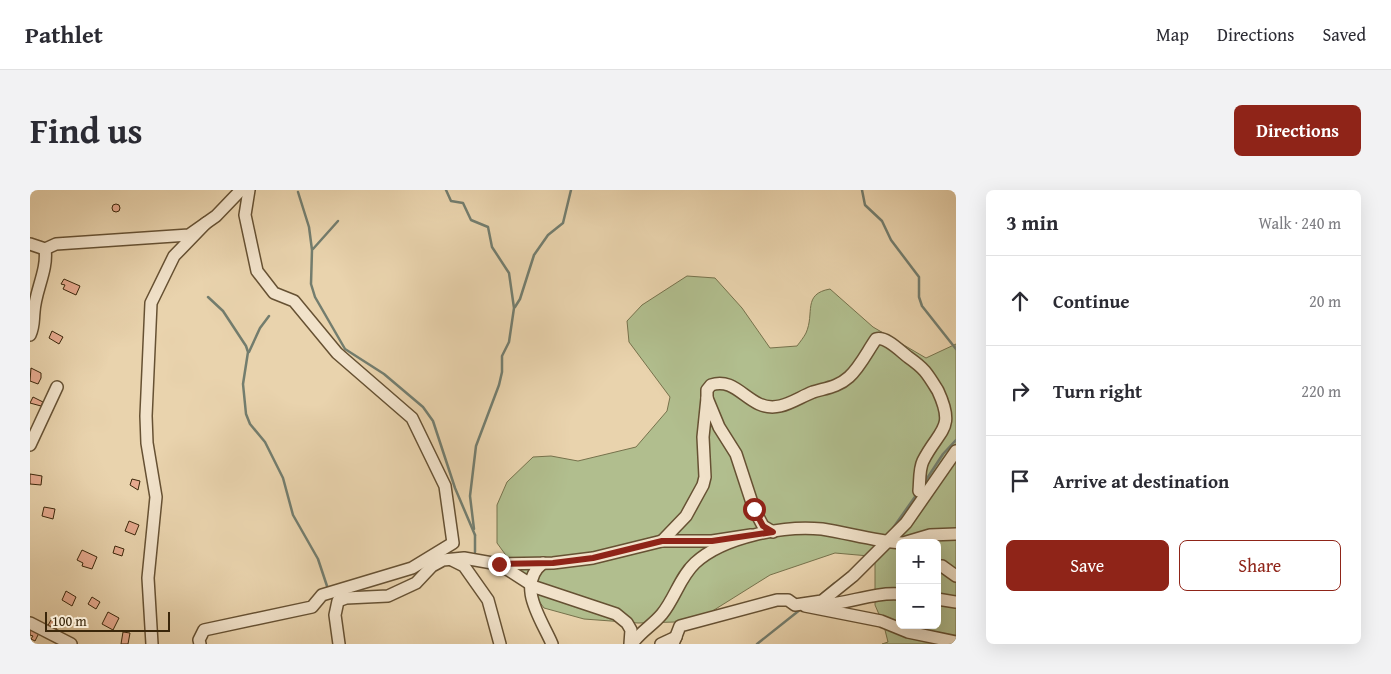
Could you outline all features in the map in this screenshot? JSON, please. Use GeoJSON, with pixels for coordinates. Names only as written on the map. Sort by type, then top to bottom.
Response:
{"type":"FeatureCollection","features":[{"type":"Feature","properties":{"kind":"street"},"geometry":{"type":"LineString","coordinates":[[30,244],[45,249],[56,244],[129,237],[189,235],[216,216],[241,190]]}},
{"type":"Feature","properties":{"kind":"street"},"geometry":{"type":"LineString","coordinates":[[200,644],[199,640],[204,630],[312,607],[322,595],[412,568],[453,543],[445,486],[412,418],[337,353],[294,301],[274,293],[257,271],[244,215],[249,190]]}},
{"type":"Feature","properties":{"kind":"street"},"geometry":{"type":"LineString","coordinates":[[152,644],[148,586],[156,497],[147,443],[146,416],[151,304],[174,256],[206,223]]}},
{"type":"Feature","properties":{"kind":"street"},"geometry":{"type":"LineString","coordinates":[[30,335],[34,324],[32,312],[45,262],[45,249]]}},
{"type":"Feature","properties":{"kind":"street"},"geometry":{"type":"LineString","coordinates":[[662,541],[686,516],[703,485],[705,477],[703,438],[707,390],[711,385],[723,383],[733,386],[761,405],[776,407],[788,404],[839,384],[848,378],[876,339],[886,341],[925,369],[946,404],[949,414],[943,434],[921,465],[919,491]]}},
{"type":"Feature","properties":{"kind":"street"},"geometry":{"type":"LineString","coordinates":[[30,445],[56,387]]}},
{"type":"Feature","properties":{"kind":"street"},"geometry":{"type":"LineString","coordinates":[[707,398],[719,427],[736,454],[754,509],[763,526],[773,532]]}},
{"type":"Feature","properties":{"kind":"street"},"geometry":{"type":"LineString","coordinates":[[799,605],[822,601],[853,576],[906,523],[956,451]]}},
{"type":"Feature","properties":{"kind":"street"},"geometry":{"type":"LineString","coordinates":[[339,644],[335,616],[338,601],[346,598],[388,596],[416,583],[432,566],[450,559],[464,558],[499,564],[543,563],[593,558],[662,541],[712,541],[773,532],[820,529],[896,543]]}},
{"type":"Feature","properties":{"kind":"street"},"geometry":{"type":"LineString","coordinates":[[916,539],[930,535],[956,534]]}},
{"type":"Feature","properties":{"kind":"street"},"geometry":{"type":"LineString","coordinates":[[631,644],[640,633],[661,615],[683,576],[696,562],[735,540],[751,535]]}},
{"type":"Feature","properties":{"kind":"street"},"geometry":{"type":"LineString","coordinates":[[450,559],[464,566],[484,593],[495,619],[500,644]]}},
{"type":"Feature","properties":{"kind":"street"},"geometry":{"type":"LineString","coordinates":[[543,563],[532,575],[531,585],[534,608],[552,644]]}},
{"type":"Feature","properties":{"kind":"street"},"geometry":{"type":"LineString","coordinates":[[499,564],[531,585],[616,614],[627,623],[631,630],[631,644]]}},
{"type":"Feature","properties":{"kind":"street"},"geometry":{"type":"LineString","coordinates":[[942,566],[956,576]]}},
{"type":"Feature","properties":{"kind":"street"},"geometry":{"type":"LineString","coordinates":[[799,605],[837,605],[878,594],[896,594]]}},
{"type":"Feature","properties":{"kind":"street"},"geometry":{"type":"LineString","coordinates":[[661,644],[674,641],[680,626],[741,612],[759,604],[788,600],[799,605],[881,621],[908,632],[956,642]]}},
{"type":"Feature","properties":{"kind":"street"},"geometry":{"type":"LineString","coordinates":[[941,600],[956,602]]}},
{"type":"Feature","properties":{"kind":"street"},"geometry":{"type":"LineString","coordinates":[[30,623],[71,644]]}},
{"type":"Feature","properties":{"kind":"green space"},"geometry":{"type":"Polygon","coordinates":[[[687,276],[715,278],[742,308],[770,348],[797,346],[806,333],[812,300],[816,295],[830,289],[873,327],[926,358],[956,344],[956,644],[882,644],[888,642],[884,626],[875,605],[875,561],[869,556],[835,553],[770,575],[706,615],[675,622],[638,623],[584,619],[544,608],[497,543],[497,505],[507,482],[533,457],[551,456],[578,461],[636,447],[667,411],[670,397],[629,342],[627,321],[642,305],[687,276]]]}},
{"type":"Feature","properties":{"kind":"building"},"geometry":{"type":"Polygon","coordinates":[[[116,204],[120,208],[116,212],[112,208],[116,204]]]}},
{"type":"Feature","properties":{"kind":"building"},"geometry":{"type":"Polygon","coordinates":[[[64,279],[80,286],[76,295],[63,289],[65,285],[61,284],[64,279]]]}},
{"type":"Feature","properties":{"kind":"building"},"geometry":{"type":"Polygon","coordinates":[[[52,331],[63,337],[59,344],[49,338],[52,331]]]}},
{"type":"Feature","properties":{"kind":"building"},"geometry":{"type":"Polygon","coordinates":[[[31,368],[41,373],[38,384],[30,381],[31,368]]]}},
{"type":"Feature","properties":{"kind":"building"},"geometry":{"type":"Polygon","coordinates":[[[33,397],[43,402],[41,406],[30,403],[33,397]]]}},
{"type":"Feature","properties":{"kind":"building"},"geometry":{"type":"Polygon","coordinates":[[[30,474],[42,476],[41,485],[30,484],[30,474]]]}},
{"type":"Feature","properties":{"kind":"building"},"geometry":{"type":"Polygon","coordinates":[[[132,479],[140,481],[138,490],[130,485],[132,479]]]}},
{"type":"Feature","properties":{"kind":"building"},"geometry":{"type":"Polygon","coordinates":[[[44,507],[55,509],[53,519],[42,516],[44,507]]]}},
{"type":"Feature","properties":{"kind":"building"},"geometry":{"type":"Polygon","coordinates":[[[129,521],[139,525],[135,535],[125,531],[129,521]]]}},
{"type":"Feature","properties":{"kind":"building"},"geometry":{"type":"Polygon","coordinates":[[[115,546],[124,549],[122,556],[113,553],[115,546]]]}},
{"type":"Feature","properties":{"kind":"building"},"geometry":{"type":"Polygon","coordinates":[[[82,550],[97,557],[92,569],[82,566],[83,563],[77,560],[82,550]]]}},
{"type":"Feature","properties":{"kind":"building"},"geometry":{"type":"Polygon","coordinates":[[[66,591],[76,597],[72,606],[62,600],[66,591]]]}},
{"type":"Feature","properties":{"kind":"building"},"geometry":{"type":"Polygon","coordinates":[[[92,597],[100,602],[96,609],[88,604],[92,597]]]}},
{"type":"Feature","properties":{"kind":"building"},"geometry":{"type":"Polygon","coordinates":[[[108,612],[119,618],[113,630],[102,624],[108,612]]]}},
{"type":"Feature","properties":{"kind":"building"},"geometry":{"type":"Polygon","coordinates":[[[51,620],[59,622],[55,631],[47,627],[51,620]]]}},
{"type":"Feature","properties":{"kind":"building"},"geometry":{"type":"Polygon","coordinates":[[[30,627],[40,631],[35,641],[31,639],[33,636],[30,635],[30,627]]]}},
{"type":"Feature","properties":{"kind":"building"},"geometry":{"type":"Polygon","coordinates":[[[123,632],[130,633],[128,644],[121,644],[123,632]]]}},
{"type":"Feature","properties":{"kind":"waterway"},"geometry":{"type":"LineString","coordinates":[[446,190],[451,201],[463,203],[471,220],[488,227],[492,247],[509,273],[514,308],[509,342],[502,356],[502,372],[499,385],[476,446],[470,496],[474,529]]}},
{"type":"Feature","properties":{"kind":"waterway"},"geometry":{"type":"LineString","coordinates":[[515,307],[520,299],[534,255],[548,235],[563,223],[571,190]]}},
{"type":"Feature","properties":{"kind":"waterway"},"geometry":{"type":"LineString","coordinates":[[862,190],[865,205],[882,221],[891,240],[919,277],[919,297],[922,306],[956,349]]}},
{"type":"Feature","properties":{"kind":"waterway"},"geometry":{"type":"LineString","coordinates":[[298,192],[309,227],[312,250],[311,284],[315,297],[345,349],[384,374],[423,407],[433,421],[455,488],[475,535]]}},
{"type":"Feature","properties":{"kind":"waterway"},"geometry":{"type":"LineString","coordinates":[[313,249],[338,221]]}},
{"type":"Feature","properties":{"kind":"waterway"},"geometry":{"type":"LineString","coordinates":[[208,297],[223,311],[246,346],[248,352],[243,384],[246,414],[250,424],[265,442],[283,478],[293,515],[318,559],[328,589]]}},
{"type":"Feature","properties":{"kind":"waterway"},"geometry":{"type":"LineString","coordinates":[[249,352],[260,328],[269,316]]}},
{"type":"Feature","properties":{"kind":"waterway"},"geometry":{"type":"LineString","coordinates":[[924,483],[943,454],[956,440]]}},
{"type":"Feature","properties":{"kind":"waterway"},"geometry":{"type":"LineString","coordinates":[[893,528],[917,494]]}},
{"type":"Feature","properties":{"kind":"waterway"},"geometry":{"type":"LineString","coordinates":[[475,535],[475,552]]}},
{"type":"Feature","properties":{"kind":"waterway"},"geometry":{"type":"LineString","coordinates":[[818,597],[835,583]]}},
{"type":"Feature","properties":{"kind":"waterway"},"geometry":{"type":"LineString","coordinates":[[757,644],[801,609]]}},
{"type":"Feature","properties":{"kind":"route"},"geometry":{"type":"LineString","coordinates":[[499,564],[553,563],[593,558],[640,548],[662,541],[726,540],[773,532],[763,526],[754,509]]}}]}
